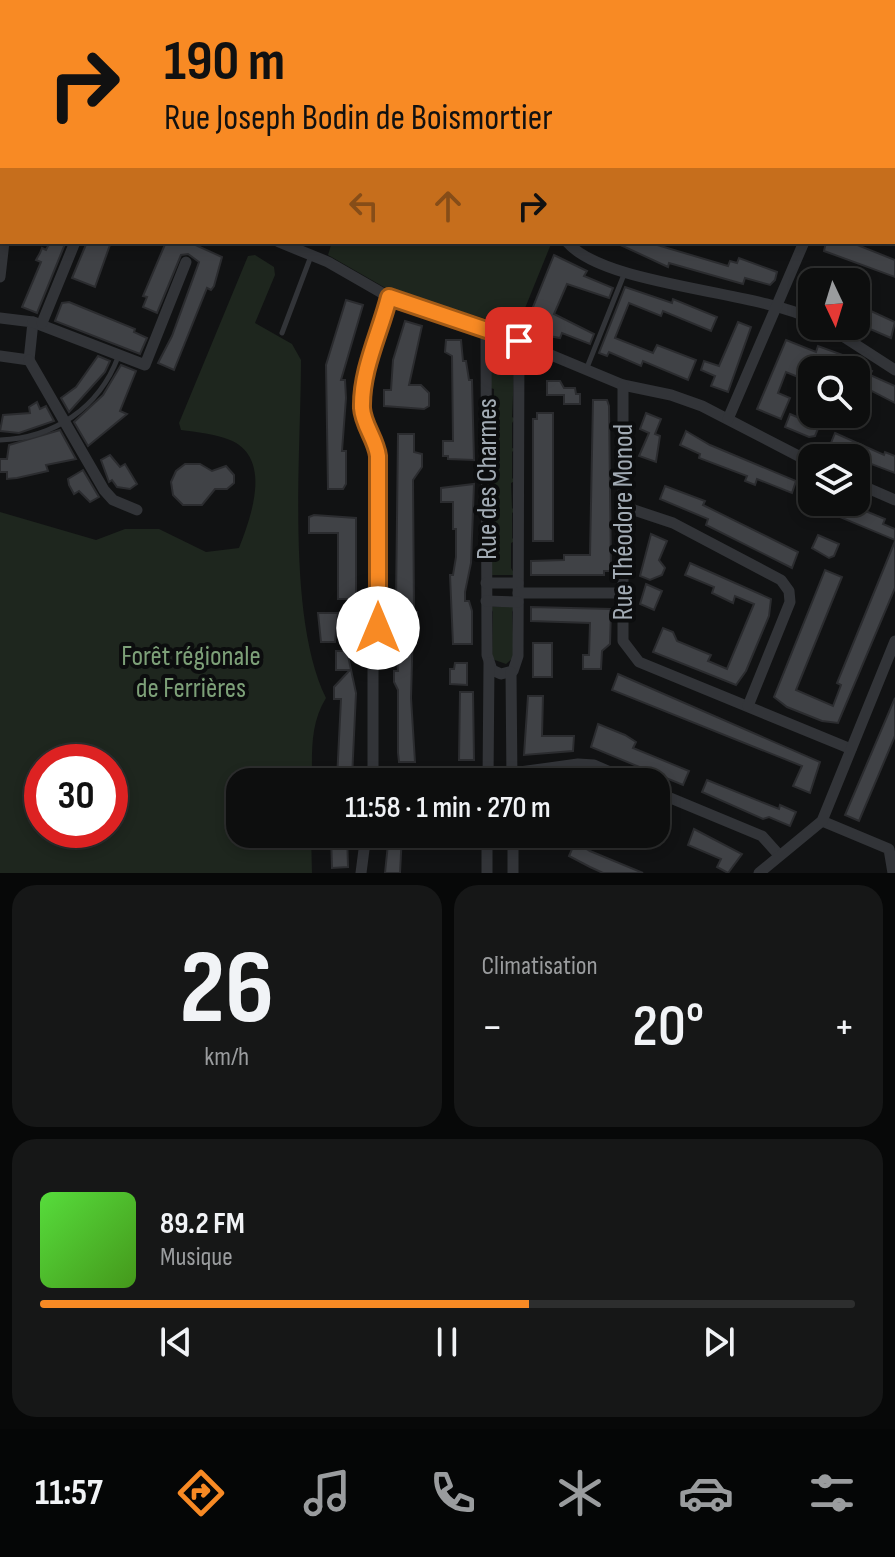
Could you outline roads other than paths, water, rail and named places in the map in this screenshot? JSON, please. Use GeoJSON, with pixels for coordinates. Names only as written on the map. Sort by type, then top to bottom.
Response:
{"type":"FeatureCollection","features":[{"type":"Feature","properties":{"kind":"street"},"geometry":{"type":"LineString","coordinates":[[0,277],[4,244]]}},
{"type":"Feature","properties":{"kind":"street"},"geometry":{"type":"LineString","coordinates":[[74,244],[38,323],[29,360],[104,490],[113,500],[137,510]]}},
{"type":"Feature","properties":{"kind":"street"},"geometry":{"type":"LineString","coordinates":[[284,244],[389,297],[486,328],[623,385],[671,395],[728,419],[798,456]]}},
{"type":"Feature","properties":{"kind":"street"},"geometry":{"type":"LineString","coordinates":[[569,244],[581,255],[656,281],[777,306],[798,314]]}},
{"type":"Feature","properties":{"kind":"street"},"geometry":{"type":"LineString","coordinates":[[728,419],[803,244]]}},
{"type":"Feature","properties":{"kind":"street"},"geometry":{"type":"LineString","coordinates":[[0,318],[38,323],[145,365],[186,262]]}},
{"type":"Feature","properties":{"kind":"street"},"geometry":{"type":"LineString","coordinates":[[375,768],[378,456],[376,440],[362,410],[364,381],[389,297]]}},
{"type":"Feature","properties":{"kind":"street","name":"Rue des Charmes"},"geometry":{"type":"LineString","coordinates":[[486,328],[488,768]]}},
{"type":"Feature","properties":{"kind":"street"},"geometry":{"type":"LineString","coordinates":[[849,340],[895,370]]}},
{"type":"Feature","properties":{"kind":"street","name":"Rue des Charmes"},"geometry":{"type":"LineString","coordinates":[[512,768],[511,672],[518,656],[519,341]]}},
{"type":"Feature","properties":{"kind":"street"},"geometry":{"type":"LineString","coordinates":[[0,356],[29,360]]}},
{"type":"Feature","properties":{"kind":"street","name":"Rue Théodore Monod"},"geometry":{"type":"LineString","coordinates":[[623,385],[623,641],[629,653],[639,662],[851,749]]}},
{"type":"Feature","properties":{"kind":"street"},"geometry":{"type":"LineString","coordinates":[[870,489],[895,500]]}},
{"type":"Feature","properties":{"kind":"street"},"geometry":{"type":"LineString","coordinates":[[622,506],[673,523],[781,580],[789,591],[790,602],[748,706]]}},
{"type":"Feature","properties":{"kind":"street","name":"Rue des Charmes"},"geometry":{"type":"LineString","coordinates":[[486,583],[518,593]]}},
{"type":"Feature","properties":{"kind":"street"},"geometry":{"type":"LineString","coordinates":[[518,593],[623,593]]}},
{"type":"Feature","properties":{"kind":"street","name":"Rue des Charmes"},"geometry":{"type":"LineString","coordinates":[[486,601],[518,593]]}},
{"type":"Feature","properties":{"kind":"street"},"geometry":{"type":"LineString","coordinates":[[759,873],[822,821],[895,641]]}},
{"type":"Feature","properties":{"kind":"street"},"geometry":{"type":"LineString","coordinates":[[489,661],[495,673],[511,672]]}},
{"type":"Feature","properties":{"kind":"street"},"geometry":{"type":"LineString","coordinates":[[558,768],[578,764],[601,768]]}},
{"type":"Feature","properties":{"kind":"street"},"geometry":{"type":"LineString","coordinates":[[670,798],[762,836],[779,855]]}},
{"type":"Feature","properties":{"kind":"street"},"geometry":{"type":"LineString","coordinates":[[822,821],[892,850],[893,873]]}},
{"type":"Feature","properties":{"kind":"street"},"geometry":{"type":"LineString","coordinates":[[361,873],[364,848]]}},
{"type":"Feature","properties":{"kind":"street"},"geometry":{"type":"LineString","coordinates":[[487,848],[487,873]]}},
{"type":"Feature","properties":{"kind":"street"},"geometry":{"type":"LineString","coordinates":[[513,848],[513,873]]}},
{"type":"Feature","properties":{"kind":"lane"},"geometry":{"type":"LineString","coordinates":[[282,333],[311,255]]}},
{"type":"Feature","properties":{"kind":"lane"},"geometry":{"type":"LineString","coordinates":[[586,370],[625,271]]}},
{"type":"Feature","properties":{"kind":"lane"},"geometry":{"type":"LineString","coordinates":[[0,440],[43,433],[64,422],[100,394],[119,355]]}},
{"type":"Feature","properties":{"kind":"park label","name":"Forêt régionale de Ferrières"},"geometry":{"type":"Point","coordinates":[191,671]}}]}
